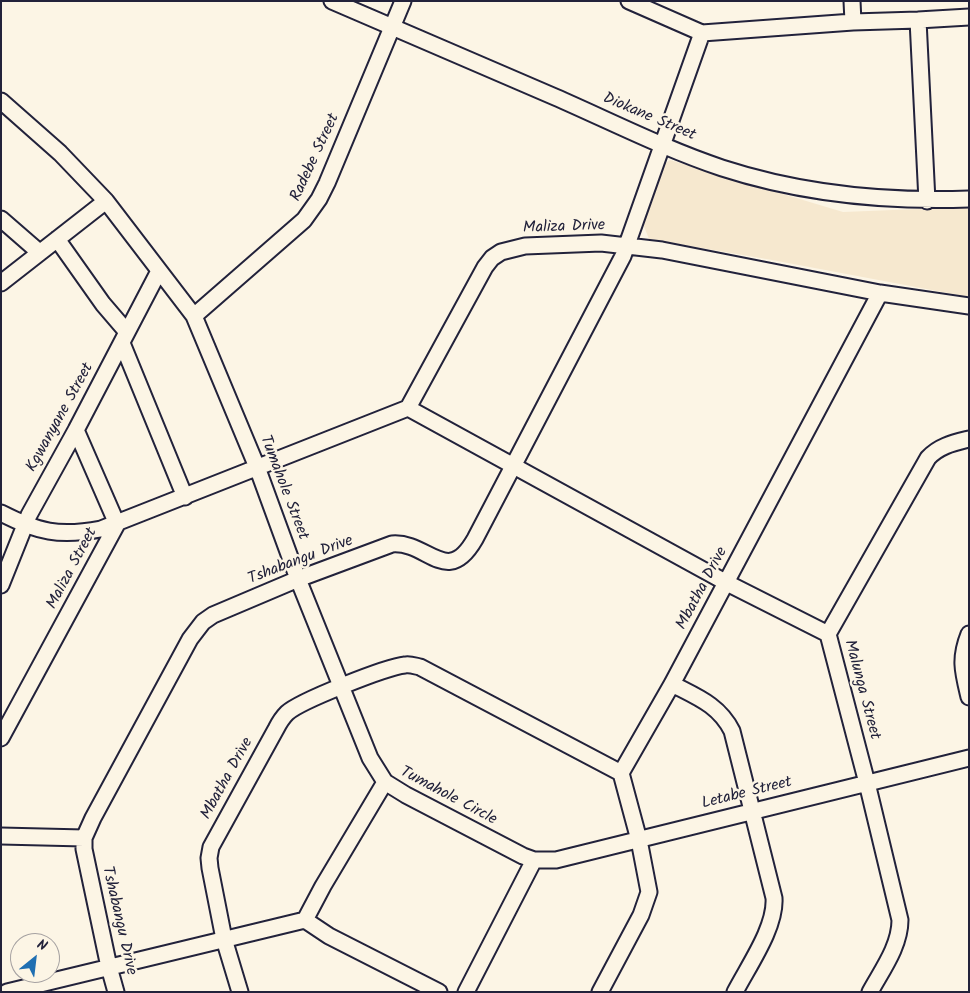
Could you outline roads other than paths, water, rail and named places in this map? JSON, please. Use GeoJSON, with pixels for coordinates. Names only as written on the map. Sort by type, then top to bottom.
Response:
{"type":"FeatureCollection","features":[{"type":"Feature","properties":{"kind":"street","name":"Diokane Street"},"geometry":{"type":"LineString","coordinates":[[332,1],[662,144],[721,167],[757,178],[834,194],[927,201],[969,199]]}},
{"type":"Feature","properties":{"kind":"street","name":"Radebe Street"},"geometry":{"type":"LineString","coordinates":[[194,316],[292,231],[312,211],[327,183],[403,1]]}},
{"type":"Feature","properties":{"kind":"street"},"geometry":{"type":"LineString","coordinates":[[629,1],[702,33],[853,22],[969,17]]}},
{"type":"Feature","properties":{"kind":"street"},"geometry":{"type":"LineString","coordinates":[[852,1],[853,22]]}},
{"type":"Feature","properties":{"kind":"street"},"geometry":{"type":"LineString","coordinates":[[918,20],[927,201]]}},
{"type":"Feature","properties":{"kind":"street","name":"Tshabangu Drive"},"geometry":{"type":"LineString","coordinates":[[116,992],[84,849],[84,838],[195,630],[213,615],[298,579],[392,544],[411,547],[443,561],[454,561],[461,557],[472,545],[628,245],[702,33]]}},
{"type":"Feature","properties":{"kind":"street","name":"Tumahole Street"},"geometry":{"type":"LineString","coordinates":[[1,101],[60,153],[106,201],[194,316],[257,467],[298,579],[370,758],[385,782]]}},
{"type":"Feature","properties":{"kind":"street"},"geometry":{"type":"LineString","coordinates":[[1,283],[106,201]]}},
{"type":"Feature","properties":{"kind":"street"},"geometry":{"type":"LineString","coordinates":[[1,218],[39,252]]}},
{"type":"Feature","properties":{"kind":"street"},"geometry":{"type":"LineString","coordinates":[[57,239],[124,337],[185,497]]}},
{"type":"Feature","properties":{"kind":"street","name":"Maliza Drive"},"geometry":{"type":"LineString","coordinates":[[408,408],[485,267],[492,258],[501,252],[526,246],[601,243],[628,245],[880,293]]}},
{"type":"Feature","properties":{"kind":"street","name":"Kgwanyane Street"},"geometry":{"type":"LineString","coordinates":[[1,585],[24,525],[159,271]]}},
{"type":"Feature","properties":{"kind":"street"},"geometry":{"type":"LineString","coordinates":[[880,293],[969,306]]}},
{"type":"Feature","properties":{"kind":"street","name":"Mbatha Drive"},"geometry":{"type":"LineString","coordinates":[[240,992],[224,939],[209,858],[216,835],[282,719],[288,712],[341,687],[407,665],[420,667],[621,773],[727,583],[880,293]]}},
{"type":"Feature","properties":{"kind":"street"},"geometry":{"type":"LineString","coordinates":[[257,467],[408,408],[727,583],[828,634]]}},
{"type":"Feature","properties":{"kind":"street"},"geometry":{"type":"LineString","coordinates":[[1,513],[24,525],[55,533],[72,534],[118,524],[76,430]]}},
{"type":"Feature","properties":{"kind":"street","name":"Malunga Street"},"geometry":{"type":"LineString","coordinates":[[870,992],[896,943],[900,932],[900,920],[868,783],[828,634],[928,458],[935,451],[946,445],[969,439]]}},
{"type":"Feature","properties":{"kind":"street","name":"Maliza Street"},"geometry":{"type":"LineString","coordinates":[[1,738],[118,524],[257,467]]}},
{"type":"Feature","properties":{"kind":"street"},"geometry":{"type":"LineString","coordinates":[[969,634],[963,648],[962,660],[969,697]]}},
{"type":"Feature","properties":{"kind":"street"},"geometry":{"type":"LineString","coordinates":[[672,684],[705,701],[725,718],[732,731],[771,885],[774,908],[769,928],[735,992]]}},
{"type":"Feature","properties":{"kind":"street","name":"Letabe Street"},"geometry":{"type":"LineString","coordinates":[[534,860],[556,860],[969,758]]}},
{"type":"Feature","properties":{"kind":"street"},"geometry":{"type":"LineString","coordinates":[[600,992],[646,903],[649,892],[648,880],[621,773]]}},
{"type":"Feature","properties":{"kind":"street","name":"Tumahole Circle"},"geometry":{"type":"LineString","coordinates":[[305,920],[385,782],[511,851],[534,860]]}},
{"type":"Feature","properties":{"kind":"street"},"geometry":{"type":"LineString","coordinates":[[1,836],[84,838]]}},
{"type":"Feature","properties":{"kind":"street"},"geometry":{"type":"LineString","coordinates":[[466,992],[534,860]]}},
{"type":"Feature","properties":{"kind":"street"},"geometry":{"type":"LineString","coordinates":[[8,992],[305,920],[329,936],[439,992]]}}]}
